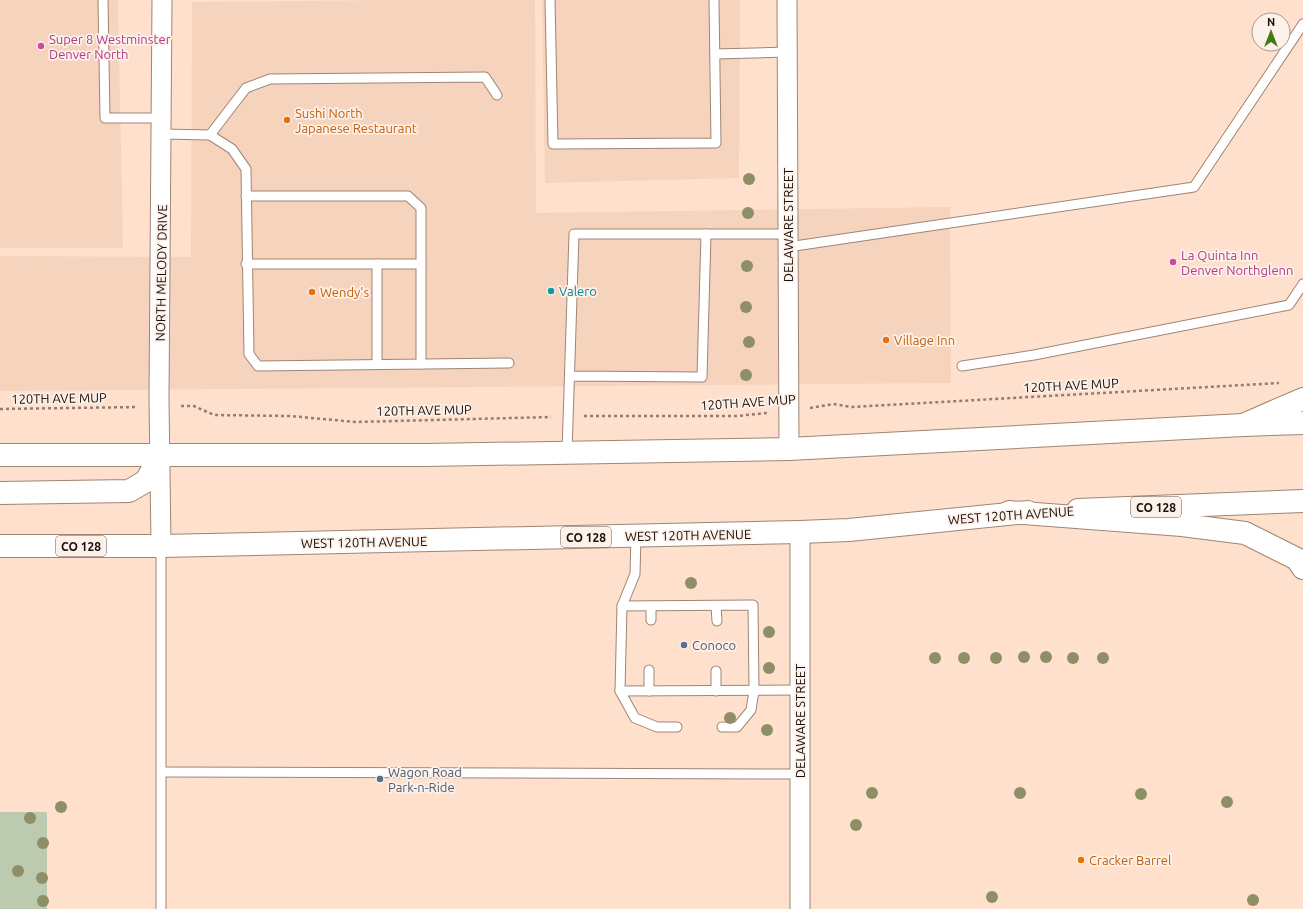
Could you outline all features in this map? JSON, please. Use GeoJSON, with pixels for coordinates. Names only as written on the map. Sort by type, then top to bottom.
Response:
{"type":"FeatureCollection","features":[{"type":"Feature","properties":{"kind":"main road"},"geometry":{"type":"LineString","coordinates":[[1243,425],[1303,399]]}},
{"type":"Feature","properties":{"kind":"main road"},"geometry":{"type":"LineString","coordinates":[[0,455],[160,456],[567,453],[788,449],[1303,423]]}},
{"type":"Feature","properties":{"kind":"main road"},"geometry":{"type":"LineString","coordinates":[[0,493],[129,490],[146,481],[160,456]]}},
{"type":"Feature","properties":{"kind":"main road","name":"WEST 120TH AVENUE"},"geometry":{"type":"LineString","coordinates":[[0,546],[161,546],[800,532],[850,530],[1009,512],[1303,501]]}},
{"type":"Feature","properties":{"kind":"main road"},"geometry":{"type":"LineString","coordinates":[[1009,512],[1182,525],[1245,533],[1297,559],[1303,568]]}},
{"type":"Feature","properties":{"kind":"street","name":"NORTH MELODY DRIVE"},"geometry":{"type":"LineString","coordinates":[[161,546],[159,398],[163,126],[162,0]]}},
{"type":"Feature","properties":{"kind":"street","name":"DELAWARE STREET"},"geometry":{"type":"LineString","coordinates":[[787,0],[788,449]]}},
{"type":"Feature","properties":{"kind":"street","name":"DELAWARE STREET"},"geometry":{"type":"LineString","coordinates":[[800,532],[800,909]]}},
{"type":"Feature","properties":{"kind":"lane"},"geometry":{"type":"LineString","coordinates":[[103,0],[105,118],[163,126],[210,135],[232,149],[246,168],[246,264],[249,354],[258,366],[509,363]]}},
{"type":"Feature","properties":{"kind":"lane"},"geometry":{"type":"LineString","coordinates":[[550,0],[553,144],[716,143],[714,0]]}},
{"type":"Feature","properties":{"kind":"lane"},"geometry":{"type":"LineString","coordinates":[[567,453],[574,234],[706,234],[788,240],[1194,187],[1303,24]]}},
{"type":"Feature","properties":{"kind":"lane"},"geometry":{"type":"LineString","coordinates":[[715,54],[787,52]]}},
{"type":"Feature","properties":{"kind":"lane"},"geometry":{"type":"LineString","coordinates":[[210,135],[246,88],[270,79],[485,77],[498,95]]}},
{"type":"Feature","properties":{"kind":"lane"},"geometry":{"type":"LineString","coordinates":[[246,196],[408,196],[420,208],[421,364]]}},
{"type":"Feature","properties":{"kind":"lane"},"geometry":{"type":"LineString","coordinates":[[570,376],[702,377],[706,234]]}},
{"type":"Feature","properties":{"kind":"lane"},"geometry":{"type":"LineString","coordinates":[[246,264],[421,264]]}},
{"type":"Feature","properties":{"kind":"lane"},"geometry":{"type":"LineString","coordinates":[[377,264],[377,364]]}},
{"type":"Feature","properties":{"kind":"lane"},"geometry":{"type":"LineString","coordinates":[[962,366],[1034,355],[1289,305],[1303,284]]}},
{"type":"Feature","properties":{"kind":"lane"},"geometry":{"type":"LineString","coordinates":[[636,536],[635,574],[622,606],[620,692],[635,718],[657,727],[677,727]]}},
{"type":"Feature","properties":{"kind":"lane"},"geometry":{"type":"LineString","coordinates":[[161,546],[161,909]]}},
{"type":"Feature","properties":{"kind":"lane"},"geometry":{"type":"LineString","coordinates":[[622,606],[753,605],[754,691],[751,710],[737,727],[722,727]]}},
{"type":"Feature","properties":{"kind":"lane"},"geometry":{"type":"LineString","coordinates":[[651,606],[651,620]]}},
{"type":"Feature","properties":{"kind":"lane"},"geometry":{"type":"LineString","coordinates":[[716,606],[717,621]]}},
{"type":"Feature","properties":{"kind":"lane"},"geometry":{"type":"LineString","coordinates":[[649,691],[650,670]]}},
{"type":"Feature","properties":{"kind":"lane"},"geometry":{"type":"LineString","coordinates":[[716,671],[716,691]]}},
{"type":"Feature","properties":{"kind":"lane"},"geometry":{"type":"LineString","coordinates":[[620,692],[799,690]]}},
{"type":"Feature","properties":{"kind":"lane"},"geometry":{"type":"LineString","coordinates":[[162,772],[800,774]]}},
{"type":"Feature","properties":{"kind":"path","name":"120TH AVE MUP"},"geometry":{"type":"LineString","coordinates":[[194,406],[214,414],[290,416],[356,422],[567,416],[737,416],[788,411],[833,404],[852,408],[1283,382]]}},
{"type":"Feature","properties":{"kind":"path","name":"120TH AVE MUP"},"geometry":{"type":"LineString","coordinates":[[0,409],[119,408]]}},
{"type":"Feature","properties":{"kind":"shaded area"},"geometry":{"type":"Polygon","coordinates":[[[0,0],[118,0],[123,248],[0,248],[0,0]]]}},
{"type":"Feature","properties":{"kind":"shaded area"},"geometry":{"type":"Polygon","coordinates":[[[535,0],[536,213],[950,207],[951,383],[0,391],[0,256],[191,257],[192,2],[535,0]]]}},
{"type":"Feature","properties":{"kind":"shaded area"},"geometry":{"type":"Polygon","coordinates":[[[542,0],[740,0],[739,178],[545,183],[542,0]]]}},
{"type":"Feature","properties":{"kind":"green space"},"geometry":{"type":"Polygon","coordinates":[[[0,812],[47,812],[47,909],[0,909],[0,812]]]}},
{"type":"Feature","properties":{"kind":"place","name":"Super 8 Westminster Denver North"},"geometry":{"type":"Point","coordinates":[41,46]}},
{"type":"Feature","properties":{"kind":"place","name":"Sushi North Japanese Restaurant"},"geometry":{"type":"Point","coordinates":[287,120]}},
{"type":"Feature","properties":{"kind":"place","name":"La Quinta Inn Denver Northglenn"},"geometry":{"type":"Point","coordinates":[1173,262]}},
{"type":"Feature","properties":{"kind":"place","name":"Valero"},"geometry":{"type":"Point","coordinates":[551,291]}},
{"type":"Feature","properties":{"kind":"place","name":"Wendy's"},"geometry":{"type":"Point","coordinates":[312,292]}},
{"type":"Feature","properties":{"kind":"place","name":"Village Inn"},"geometry":{"type":"Point","coordinates":[886,340]}},
{"type":"Feature","properties":{"kind":"place","name":"Conoco"},"geometry":{"type":"Point","coordinates":[684,645]}},
{"type":"Feature","properties":{"kind":"place","name":"Wagon Road Park-n-Ride"},"geometry":{"type":"Point","coordinates":[380,779]}},
{"type":"Feature","properties":{"kind":"place","name":"Cracker Barrel"},"geometry":{"type":"Point","coordinates":[1081,860]}}]}
